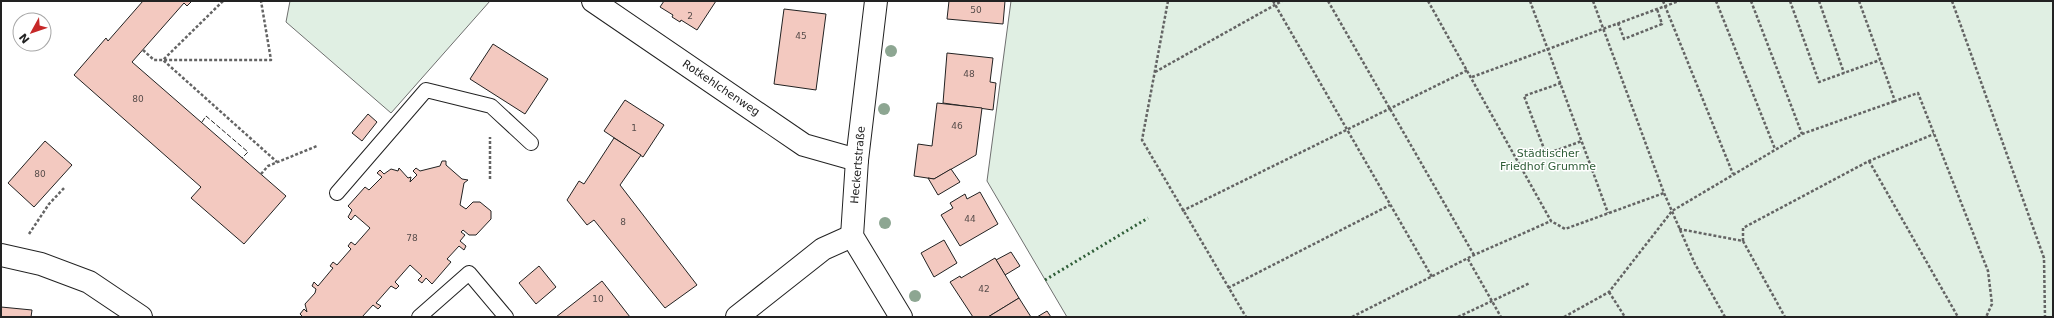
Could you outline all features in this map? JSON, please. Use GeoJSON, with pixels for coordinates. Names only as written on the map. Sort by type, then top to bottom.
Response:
{"type":"FeatureCollection","features":[{"type":"Feature","properties":{"kind":"street","name":"Rotkehlchenweg"},"geometry":{"type":"LineString","coordinates":[[593,1],[804,145],[857,160]]}},
{"type":"Feature","properties":{"kind":"street","name":"Heckertstraße"},"geometry":{"type":"LineString","coordinates":[[852,236],[857,160],[876,1]]}},
{"type":"Feature","properties":{"kind":"street"},"geometry":{"type":"LineString","coordinates":[[737,317],[823,249],[852,236],[901,317]]}},
{"type":"Feature","properties":{"kind":"street"},"geometry":{"type":"LineString","coordinates":[[7,256],[41,264],[89,282],[141,317]]}},
{"type":"Feature","properties":{"kind":"lane"},"geometry":{"type":"LineString","coordinates":[[337,193],[426,90],[491,106],[531,143]]}},
{"type":"Feature","properties":{"kind":"lane"},"geometry":{"type":"LineString","coordinates":[[419,317],[469,273],[506,317]]}},
{"type":"Feature","properties":{"kind":"path"},"geometry":{"type":"LineString","coordinates":[[164,60],[224,1]]}},
{"type":"Feature","properties":{"kind":"path"},"geometry":{"type":"LineString","coordinates":[[143,50],[154,60],[271,60],[261,1]]}},
{"type":"Feature","properties":{"kind":"path"},"geometry":{"type":"LineString","coordinates":[[1168,1],[1142,140],[1182,211],[1246,317]]}},
{"type":"Feature","properties":{"kind":"path"},"geometry":{"type":"LineString","coordinates":[[1273,1],[1432,277]]}},
{"type":"Feature","properties":{"kind":"path"},"geometry":{"type":"LineString","coordinates":[[1155,72],[1282,1]]}},
{"type":"Feature","properties":{"kind":"path"},"geometry":{"type":"LineString","coordinates":[[1328,1],[1474,255]]}},
{"type":"Feature","properties":{"kind":"path"},"geometry":{"type":"LineString","coordinates":[[1428,1],[1472,77],[1551,221],[1565,229],[1664,193]]}},
{"type":"Feature","properties":{"kind":"path"},"geometry":{"type":"LineString","coordinates":[[1530,1],[1608,213]]}},
{"type":"Feature","properties":{"kind":"path"},"geometry":{"type":"LineString","coordinates":[[1593,1],[1664,193],[1679,229],[1695,264],[1725,317]]}},
{"type":"Feature","properties":{"kind":"path"},"geometry":{"type":"LineString","coordinates":[[1663,1],[1733,174]]}},
{"type":"Feature","properties":{"kind":"path"},"geometry":{"type":"LineString","coordinates":[[1472,77],[1679,1]]}},
{"type":"Feature","properties":{"kind":"path"},"geometry":{"type":"LineString","coordinates":[[1716,1],[1775,150]]}},
{"type":"Feature","properties":{"kind":"path"},"geometry":{"type":"LineString","coordinates":[[1751,1],[1802,134]]}},
{"type":"Feature","properties":{"kind":"path"},"geometry":{"type":"LineString","coordinates":[[1790,1],[1818,82],[1880,60]]}},
{"type":"Feature","properties":{"kind":"path"},"geometry":{"type":"LineString","coordinates":[[1819,1],[1844,73]]}},
{"type":"Feature","properties":{"kind":"path"},"geometry":{"type":"LineString","coordinates":[[1859,1],[1895,101]]}},
{"type":"Feature","properties":{"kind":"path"},"geometry":{"type":"LineString","coordinates":[[1952,1],[2044,258],[2045,317]]}},
{"type":"Feature","properties":{"kind":"path"},"geometry":{"type":"LineString","coordinates":[[1618,23],[1624,39],[1662,24],[1657,9]]}},
{"type":"Feature","properties":{"kind":"path"},"geometry":{"type":"LineString","coordinates":[[164,60],[276,162]]}},
{"type":"Feature","properties":{"kind":"path"},"geometry":{"type":"LineString","coordinates":[[1182,211],[1347,128],[1468,70]]}},
{"type":"Feature","properties":{"kind":"path"},"geometry":{"type":"LineString","coordinates":[[1561,84],[1524,96],[1546,154],[1582,141]]}},
{"type":"Feature","properties":{"kind":"path"},"geometry":{"type":"LineString","coordinates":[[1564,317],[1609,292],[1672,211],[1802,134],[1918,94],[1988,271],[1992,304],[1986,317]]}},
{"type":"Feature","properties":{"kind":"path"},"geometry":{"type":"LineString","coordinates":[[490,178],[491,106]]}},
{"type":"Feature","properties":{"kind":"path"},"geometry":{"type":"LineString","coordinates":[[1785,317],[1743,241],[1743,228],[1869,162],[1934,134]]}},
{"type":"Feature","properties":{"kind":"path"},"geometry":{"type":"LineString","coordinates":[[261,174],[268,166],[276,162],[317,146]]}},
{"type":"Feature","properties":{"kind":"path"},"geometry":{"type":"LineString","coordinates":[[1869,162],[1958,317]]}},
{"type":"Feature","properties":{"kind":"path"},"geometry":{"type":"LineString","coordinates":[[7,256],[49,204],[65,187]]}},
{"type":"Feature","properties":{"kind":"path"},"geometry":{"type":"LineString","coordinates":[[1228,288],[1390,205]]}},
{"type":"Feature","properties":{"kind":"path"},"geometry":{"type":"LineString","coordinates":[[1352,317],[1474,255],[1551,221]]}},
{"type":"Feature","properties":{"kind":"path"},"geometry":{"type":"LineString","coordinates":[[1679,229],[1743,241]]}},
{"type":"Feature","properties":{"kind":"path"},"geometry":{"type":"LineString","coordinates":[[1468,259],[1501,317]]}},
{"type":"Feature","properties":{"kind":"path"},"geometry":{"type":"LineString","coordinates":[[1458,317],[1530,283]]}},
{"type":"Feature","properties":{"kind":"path"},"geometry":{"type":"LineString","coordinates":[[1609,292],[1625,317]]}},
{"type":"Feature","properties":{"kind":"green space"},"geometry":{"type":"Polygon","coordinates":[[[290,1],[490,1],[391,113],[286,22],[290,1]]]}},
{"type":"Feature","properties":{"kind":"green space","name":"Städtischer Friedhof Grumme"},"geometry":{"type":"Polygon","coordinates":[[[1011,1],[2053,1],[2053,317],[1067,317],[987,181],[1011,1]]]}},
{"type":"Feature","properties":{"kind":"building"},"geometry":{"type":"Polygon","coordinates":[[[143,1],[192,1],[187,6],[184,3],[132,62],[286,196],[244,244],[191,198],[201,187],[74,75],[106,38],[108,41],[143,1]]]}},
{"type":"Feature","properties":{"kind":"building"},"geometry":{"type":"Polygon","coordinates":[[[664,1],[716,1],[697,30],[681,20],[680,22],[672,17],[673,15],[660,7],[664,1]]]}},
{"type":"Feature","properties":{"kind":"building"},"geometry":{"type":"Polygon","coordinates":[[[949,1],[1005,1],[1003,24],[947,19],[949,1]]]}},
{"type":"Feature","properties":{"kind":"building"},"geometry":{"type":"Polygon","coordinates":[[[784,9],[826,14],[816,90],[774,84],[784,9]]]}},
{"type":"Feature","properties":{"kind":"building"},"geometry":{"type":"Polygon","coordinates":[[[493,44],[548,79],[525,114],[470,79],[493,44]]]}},
{"type":"Feature","properties":{"kind":"building"},"geometry":{"type":"Polygon","coordinates":[[[947,53],[993,58],[990,82],[996,83],[993,110],[943,103],[947,53]]]}},
{"type":"Feature","properties":{"kind":"building"},"geometry":{"type":"Polygon","coordinates":[[[625,100],[664,125],[643,157],[604,131],[625,100]]]}},
{"type":"Feature","properties":{"kind":"building"},"geometry":{"type":"Polygon","coordinates":[[[937,103],[982,108],[976,155],[934,179],[914,176],[918,144],[932,146],[937,103]]]}},
{"type":"Feature","properties":{"kind":"building"},"geometry":{"type":"Polygon","coordinates":[[[368,114],[377,122],[362,141],[352,133],[368,114]]]}},
{"type":"Feature","properties":{"kind":"building"},"geometry":{"type":"Polygon","coordinates":[[[614,138],[641,155],[620,185],[697,285],[665,308],[594,220],[587,225],[567,200],[579,181],[584,184],[614,138]]]}},
{"type":"Feature","properties":{"kind":"building"},"geometry":{"type":"Polygon","coordinates":[[[45,141],[72,165],[34,207],[8,183],[45,141]]]}},
{"type":"Feature","properties":{"kind":"building"},"geometry":{"type":"Polygon","coordinates":[[[442,161],[446,161],[446,165],[462,179],[468,180],[464,183],[460,205],[466,209],[473,202],[480,202],[491,211],[491,219],[476,235],[469,235],[463,230],[461,232],[465,235],[460,241],[466,246],[464,250],[459,246],[447,259],[451,262],[432,284],[426,278],[422,283],[418,280],[422,276],[410,265],[395,282],[399,286],[396,289],[391,286],[376,303],[381,306],[378,309],[373,305],[362,317],[303,317],[300,314],[304,309],[307,312],[305,304],[315,293],[316,289],[312,286],[314,282],[318,286],[333,268],[330,266],[333,262],[337,265],[351,249],[348,246],[351,242],[355,245],[370,228],[355,215],[351,220],[348,217],[352,210],[348,206],[365,187],[369,190],[382,177],[377,173],[380,170],[384,174],[391,169],[398,171],[399,168],[408,178],[411,177],[410,182],[417,175],[413,171],[416,168],[420,171],[440,166],[442,161]]]}},
{"type":"Feature","properties":{"kind":"building"},"geometry":{"type":"Polygon","coordinates":[[[951,169],[960,182],[938,195],[928,178],[934,179],[951,169]]]}},
{"type":"Feature","properties":{"kind":"building"},"geometry":{"type":"Polygon","coordinates":[[[980,192],[998,224],[960,246],[941,215],[953,208],[950,203],[965,194],[967,199],[980,192]]]}},
{"type":"Feature","properties":{"kind":"building"},"geometry":{"type":"Polygon","coordinates":[[[944,240],[957,263],[934,277],[921,253],[944,240]]]}},
{"type":"Feature","properties":{"kind":"building"},"geometry":{"type":"Polygon","coordinates":[[[1011,252],[1020,266],[1005,275],[996,260],[1011,252]]]}},
{"type":"Feature","properties":{"kind":"building"},"geometry":{"type":"Polygon","coordinates":[[[995,258],[1019,298],[988,317],[973,317],[950,282],[960,276],[961,278],[995,258]]]}},
{"type":"Feature","properties":{"kind":"building"},"geometry":{"type":"Polygon","coordinates":[[[539,266],[556,287],[536,304],[519,283],[539,266]]]}},
{"type":"Feature","properties":{"kind":"building"},"geometry":{"type":"Polygon","coordinates":[[[602,281],[630,317],[556,317],[602,281]]]}},
{"type":"Feature","properties":{"kind":"building"},"geometry":{"type":"Polygon","coordinates":[[[1019,298],[1031,317],[988,317],[1019,298]]]}},
{"type":"Feature","properties":{"kind":"building"},"geometry":{"type":"Polygon","coordinates":[[[1,307],[32,310],[31,317],[1,317],[1,307]]]}},
{"type":"Feature","properties":{"kind":"building"},"geometry":{"type":"Polygon","coordinates":[[[1047,311],[1051,317],[1037,317],[1047,311]]]}},
{"type":"Feature","properties":{"kind":"hedge"},"geometry":{"type":"LineString","coordinates":[[1045,280],[1148,218]]}},
{"type":"Feature","properties":{"kind":"fence"},"geometry":{"type":"LineString","coordinates":[[202,122],[206,116],[248,152],[242,158]]}}]}
